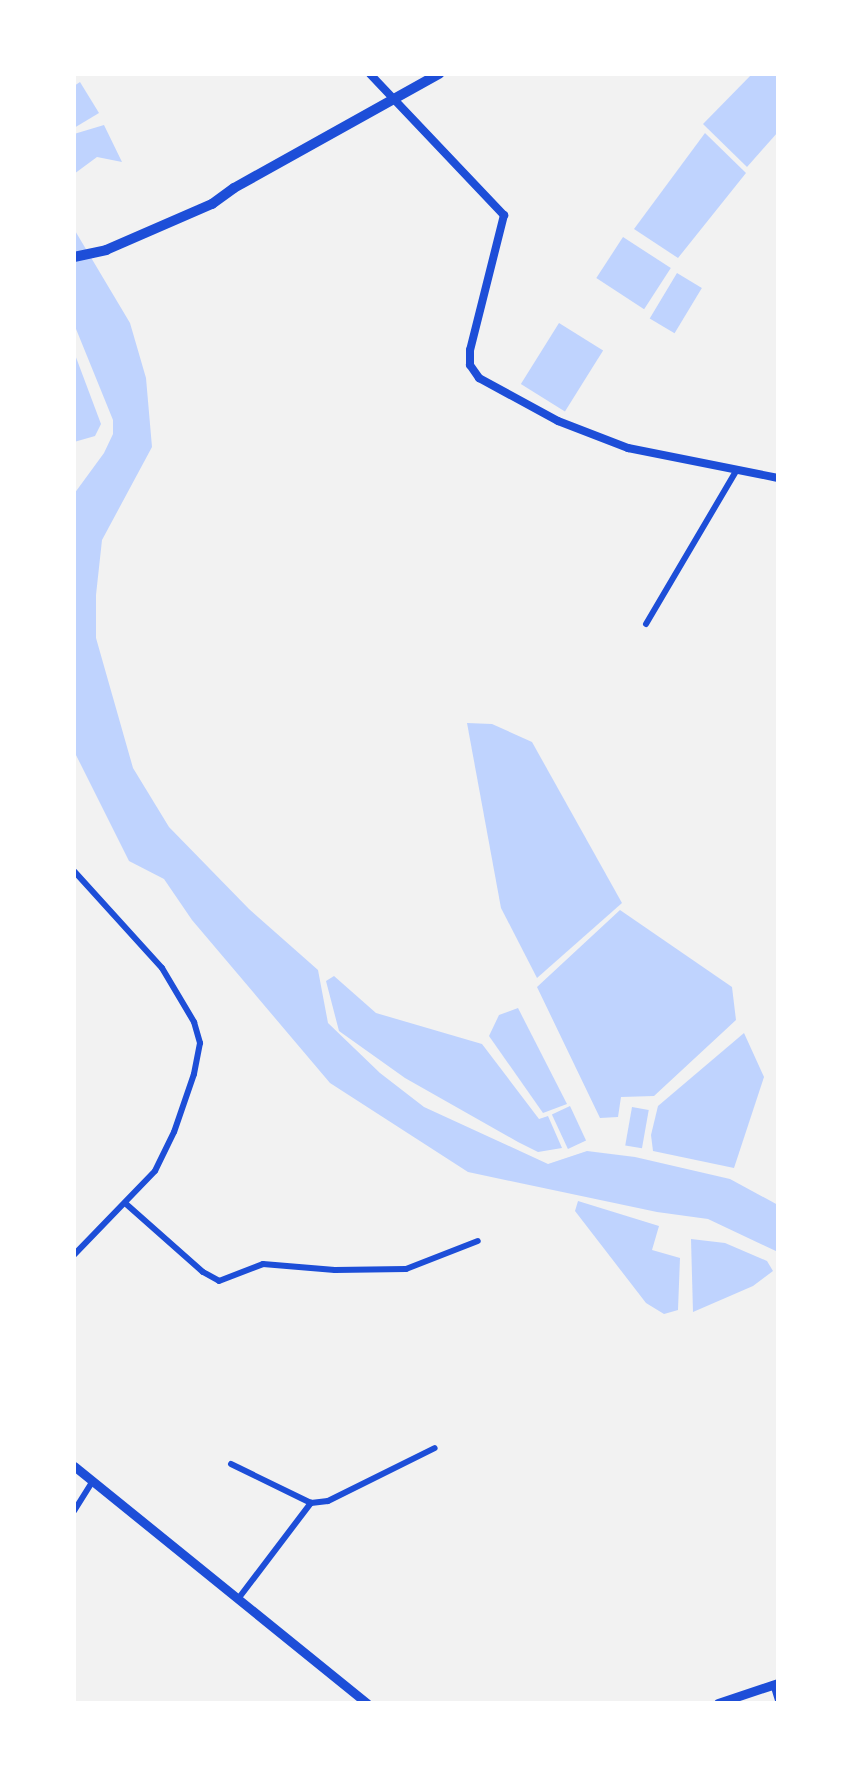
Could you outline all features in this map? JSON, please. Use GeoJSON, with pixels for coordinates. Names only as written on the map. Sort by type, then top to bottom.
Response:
{"type":"FeatureCollection","features":[{"type":"Feature","properties":{"kind":"main road"},"geometry":{"type":"LineString","coordinates":[[74,257],[99,252],[212,204],[390,98],[439,74]]}},
{"type":"Feature","properties":{"kind":"main road"},"geometry":{"type":"LineString","coordinates":[[74,1466],[367,1703]]}},
{"type":"Feature","properties":{"kind":"main road"},"geometry":{"type":"LineString","coordinates":[[718,1703],[776,1684]]}},
{"type":"Feature","properties":{"kind":"street"},"geometry":{"type":"LineString","coordinates":[[370,74],[504,215],[470,350],[470,365],[479,378],[558,421],[628,448],[778,478]]}},
{"type":"Feature","properties":{"kind":"street"},"geometry":{"type":"LineString","coordinates":[[646,624],[736,471]]}},
{"type":"Feature","properties":{"kind":"street"},"geometry":{"type":"LineString","coordinates":[[74,871],[162,968],[194,1022],[200,1043],[194,1074],[174,1132],[155,1171],[74,1255]]}},
{"type":"Feature","properties":{"kind":"street"},"geometry":{"type":"LineString","coordinates":[[125,1203],[203,1272],[219,1281],[263,1264],[335,1270],[406,1269],[478,1241]]}},
{"type":"Feature","properties":{"kind":"street"},"geometry":{"type":"LineString","coordinates":[[231,1464],[311,1503],[328,1501],[435,1448]]}},
{"type":"Feature","properties":{"kind":"street"},"geometry":{"type":"LineString","coordinates":[[74,1511],[93,1481]]}},
{"type":"Feature","properties":{"kind":"street"},"geometry":{"type":"LineString","coordinates":[[238,1599],[311,1503]]}},
{"type":"Feature","properties":{"kind":"street"},"geometry":{"type":"LineString","coordinates":[[776,1684],[778,1700]]}},
{"type":"Feature","properties":{"kind":"water"},"geometry":{"type":"Polygon","coordinates":[[[752,74],[778,74],[778,132],[747,167],[703,124],[752,74]]]}},
{"type":"Feature","properties":{"kind":"water"},"geometry":{"type":"Polygon","coordinates":[[[80,82],[99,113],[74,128],[74,86],[80,82]]]}},
{"type":"Feature","properties":{"kind":"water"},"geometry":{"type":"Polygon","coordinates":[[[104,125],[122,162],[97,157],[74,174],[74,134],[104,125]]]}},
{"type":"Feature","properties":{"kind":"water"},"geometry":{"type":"Polygon","coordinates":[[[705,133],[746,173],[678,258],[634,229],[705,133]]]}},
{"type":"Feature","properties":{"kind":"water"},"geometry":{"type":"Polygon","coordinates":[[[74,229],[130,323],[146,378],[152,447],[102,540],[96,595],[96,638],[133,768],[169,827],[249,909],[318,970],[328,1023],[380,1073],[424,1107],[548,1164],[587,1151],[635,1157],[730,1179],[778,1205],[778,1252],[708,1219],[657,1212],[468,1172],[330,1083],[192,920],[164,879],[129,861],[74,751],[74,494],[104,453],[113,434],[113,420],[74,324],[74,229]]]}},
{"type":"Feature","properties":{"kind":"water"},"geometry":{"type":"Polygon","coordinates":[[[623,237],[671,268],[644,309],[596,278],[623,237]]]}},
{"type":"Feature","properties":{"kind":"water"},"geometry":{"type":"Polygon","coordinates":[[[677,273],[702,288],[675,333],[650,318],[677,273]]]}},
{"type":"Feature","properties":{"kind":"water"},"geometry":{"type":"Polygon","coordinates":[[[559,323],[603,351],[565,412],[521,384],[559,323]]]}},
{"type":"Feature","properties":{"kind":"water"},"geometry":{"type":"Polygon","coordinates":[[[74,352],[101,424],[95,436],[74,442],[74,352]]]}},
{"type":"Feature","properties":{"kind":"water"},"geometry":{"type":"Polygon","coordinates":[[[467,723],[492,724],[532,742],[622,903],[537,978],[501,908],[467,723]]]}},
{"type":"Feature","properties":{"kind":"water"},"geometry":{"type":"Polygon","coordinates":[[[620,910],[732,987],[736,1020],[654,1096],[621,1097],[618,1117],[600,1118],[537,987],[620,910]]]}},
{"type":"Feature","properties":{"kind":"water"},"geometry":{"type":"Polygon","coordinates":[[[334,976],[376,1013],[482,1044],[539,1119],[548,1116],[562,1148],[538,1152],[518,1142],[405,1078],[339,1031],[326,981],[334,976]]]}},
{"type":"Feature","properties":{"kind":"water"},"geometry":{"type":"Polygon","coordinates":[[[518,1008],[567,1104],[543,1113],[489,1036],[499,1015],[518,1008]]]}},
{"type":"Feature","properties":{"kind":"water"},"geometry":{"type":"Polygon","coordinates":[[[744,1033],[764,1077],[734,1168],[653,1151],[651,1135],[658,1106],[744,1033]]]}},
{"type":"Feature","properties":{"kind":"water"},"geometry":{"type":"Polygon","coordinates":[[[570,1106],[586,1140],[568,1149],[552,1114],[570,1106]]]}},
{"type":"Feature","properties":{"kind":"water"},"geometry":{"type":"Polygon","coordinates":[[[632,1107],[649,1110],[642,1148],[625,1145],[632,1107]]]}},
{"type":"Feature","properties":{"kind":"water"},"geometry":{"type":"Polygon","coordinates":[[[578,1201],[659,1226],[652,1250],[680,1258],[678,1310],[664,1314],[646,1303],[575,1211],[578,1201]]]}},
{"type":"Feature","properties":{"kind":"water"},"geometry":{"type":"Polygon","coordinates":[[[691,1239],[725,1243],[767,1261],[773,1271],[753,1286],[693,1312],[691,1239]]]}}]}
